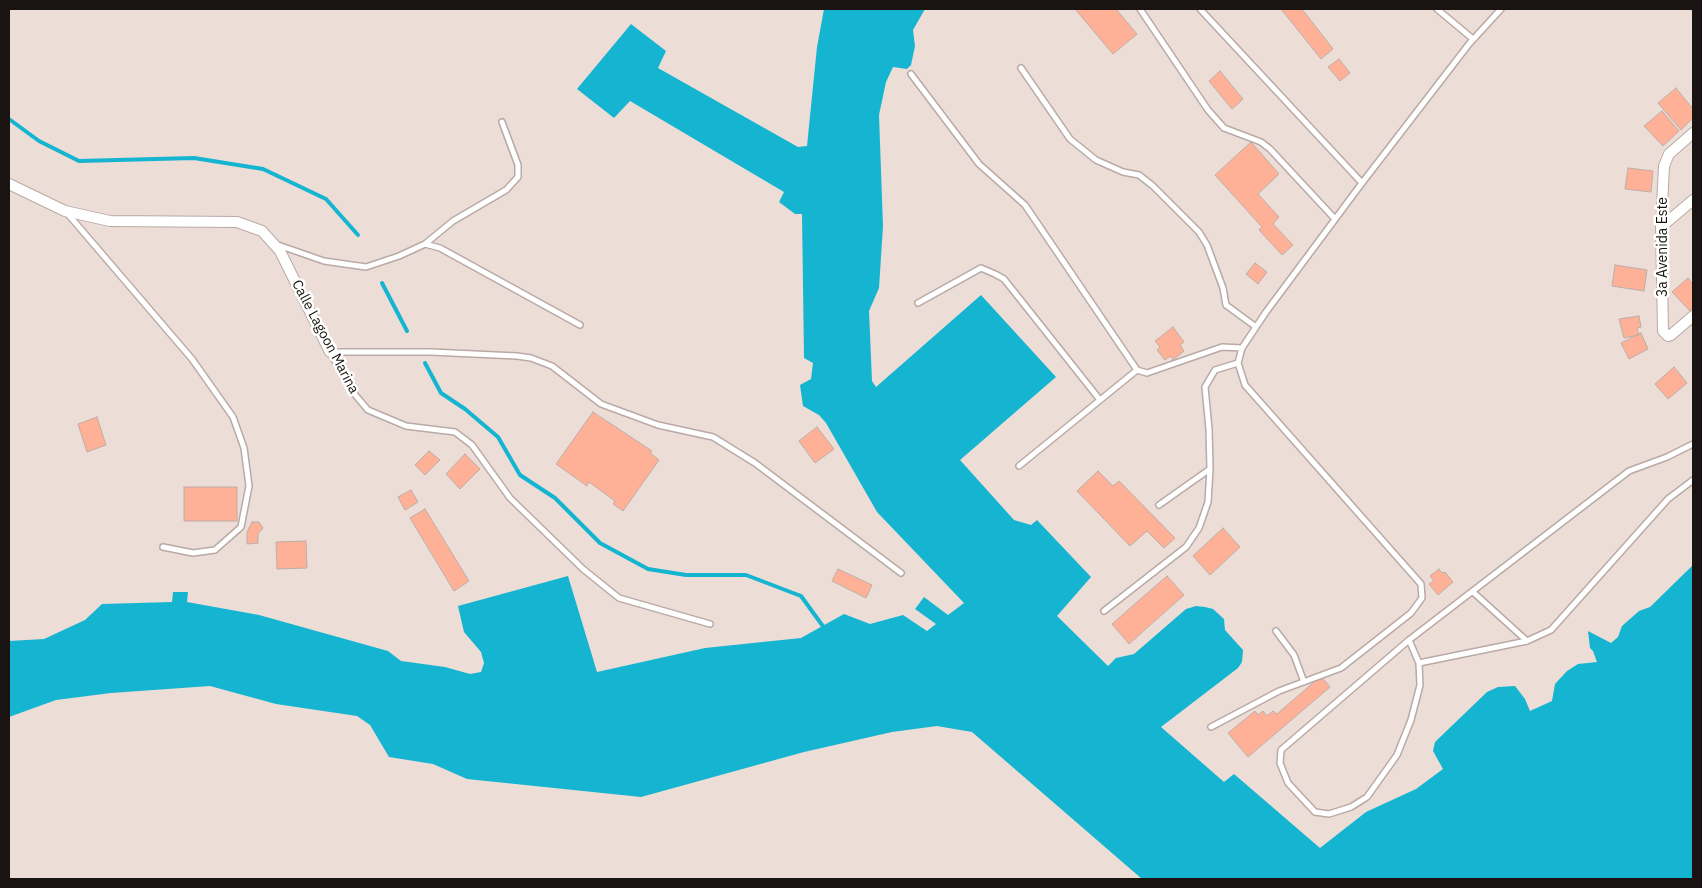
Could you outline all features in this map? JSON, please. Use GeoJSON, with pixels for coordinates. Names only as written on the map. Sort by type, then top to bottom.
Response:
{"type":"FeatureCollection","features":[{"type":"Feature","properties":{"kind":"street","name":"3a Avenida Este"},"geometry":{"type":"LineString","coordinates":[[1693,133],[1669,154],[1664,166],[1661,227],[1663,331],[1668,336],[1671,335],[1693,316]]}},
{"type":"Feature","properties":{"kind":"street","name":"Calle Lagoon Marina"},"geometry":{"type":"LineString","coordinates":[[9,184],[65,211],[110,220],[237,222],[262,231],[280,251],[330,352]]}},
{"type":"Feature","properties":{"kind":"street"},"geometry":{"type":"LineString","coordinates":[[1661,227],[1693,200]]}},
{"type":"Feature","properties":{"kind":"lane"},"geometry":{"type":"LineString","coordinates":[[1140,9],[1208,110],[1224,128],[1261,142],[1270,149],[1335,220]]}},
{"type":"Feature","properties":{"kind":"lane"},"geometry":{"type":"LineString","coordinates":[[1200,9],[1362,183]]}},
{"type":"Feature","properties":{"kind":"lane"},"geometry":{"type":"LineString","coordinates":[[1437,9],[1473,40]]}},
{"type":"Feature","properties":{"kind":"lane"},"geometry":{"type":"LineString","coordinates":[[1211,728],[1279,692],[1342,668],[1410,613],[1422,598],[1421,584],[1245,385],[1238,363],[1242,348],[1256,327],[1362,183],[1473,40],[1502,9]]}},
{"type":"Feature","properties":{"kind":"lane"},"geometry":{"type":"LineString","coordinates":[[1021,68],[1070,139],[1096,160],[1123,172],[1139,175],[1153,186],[1199,232],[1207,245],[1223,288],[1226,305],[1256,327]]}},
{"type":"Feature","properties":{"kind":"lane"},"geometry":{"type":"LineString","coordinates":[[911,74],[979,164],[1025,205],[1137,370],[1148,373],[1222,347],[1242,348]]}},
{"type":"Feature","properties":{"kind":"lane"},"geometry":{"type":"LineString","coordinates":[[273,243],[324,261],[366,267],[399,256],[425,244],[453,221],[506,190],[518,177],[518,165],[502,122]]}},
{"type":"Feature","properties":{"kind":"lane"},"geometry":{"type":"LineString","coordinates":[[65,211],[192,359],[234,417],[244,448],[249,486],[241,527],[215,550],[193,553],[163,547]]}},
{"type":"Feature","properties":{"kind":"lane"},"geometry":{"type":"LineString","coordinates":[[425,244],[440,248],[580,325]]}},
{"type":"Feature","properties":{"kind":"lane"},"geometry":{"type":"LineString","coordinates":[[918,303],[981,268],[1004,279],[1100,400]]}},
{"type":"Feature","properties":{"kind":"lane"},"geometry":{"type":"LineString","coordinates":[[330,352],[431,352],[518,356],[552,366],[601,404],[658,425],[712,436],[754,463],[901,573]]}},
{"type":"Feature","properties":{"kind":"lane","name":"Calle Lagoon Marina"},"geometry":{"type":"LineString","coordinates":[[330,352],[351,390],[368,410],[406,426],[455,432],[472,446],[510,498],[583,569],[619,598],[710,624]]}},
{"type":"Feature","properties":{"kind":"lane"},"geometry":{"type":"LineString","coordinates":[[1104,611],[1186,548],[1199,528],[1208,502],[1210,470],[1210,428],[1206,387],[1215,370],[1238,363]]}},
{"type":"Feature","properties":{"kind":"lane"},"geometry":{"type":"LineString","coordinates":[[1019,466],[1137,370]]}},
{"type":"Feature","properties":{"kind":"lane"},"geometry":{"type":"LineString","coordinates":[[1409,640],[1420,663],[1420,685],[1411,720],[1397,755],[1367,797],[1351,807],[1329,814],[1315,812],[1288,783],[1280,763],[1281,750],[1409,640],[1629,471],[1667,458],[1693,444]]}},
{"type":"Feature","properties":{"kind":"lane"},"geometry":{"type":"LineString","coordinates":[[1159,505],[1210,470]]}},
{"type":"Feature","properties":{"kind":"lane"},"geometry":{"type":"LineString","coordinates":[[1420,663],[1527,641],[1551,630],[1668,499],[1693,480]]}},
{"type":"Feature","properties":{"kind":"lane"},"geometry":{"type":"LineString","coordinates":[[1473,592],[1527,641]]}},
{"type":"Feature","properties":{"kind":"lane"},"geometry":{"type":"LineString","coordinates":[[1276,631],[1294,655],[1304,682]]}},
{"type":"Feature","properties":{"kind":"water"},"geometry":{"type":"Polygon","coordinates":[[[824,9],[925,9],[913,30],[915,46],[911,65],[907,69],[893,67],[886,82],[879,115],[883,226],[879,288],[869,311],[872,381],[876,387],[981,295],[1056,377],[960,460],[1014,520],[1031,525],[1037,520],[1091,577],[1057,616],[1108,666],[1116,658],[1134,654],[1186,609],[1196,606],[1213,609],[1224,619],[1225,630],[1243,650],[1242,662],[1238,668],[1161,727],[1224,782],[1234,774],[1320,848],[1366,812],[1416,789],[1443,769],[1433,751],[1435,742],[1487,692],[1498,687],[1515,686],[1525,699],[1530,711],[1552,701],[1555,684],[1567,671],[1578,664],[1597,662],[1590,648],[1588,631],[1611,643],[1618,637],[1622,626],[1639,611],[1650,607],[1693,565],[1693,879],[1142,879],[972,732],[937,726],[892,732],[804,752],[641,797],[467,779],[433,764],[389,757],[370,725],[357,716],[276,704],[210,686],[111,693],[56,700],[9,717],[9,641],[44,639],[85,620],[102,604],[172,602],[173,592],[188,592],[187,602],[259,615],[388,651],[401,661],[445,667],[470,674],[481,672],[484,663],[481,652],[464,632],[458,606],[568,576],[597,672],[705,648],[801,638],[844,614],[870,624],[903,615],[927,631],[936,624],[915,609],[924,597],[948,615],[964,603],[877,512],[826,423],[819,415],[803,406],[800,385],[811,379],[813,363],[804,358],[802,214],[795,214],[779,202],[784,192],[630,101],[614,118],[577,89],[631,24],[666,51],[658,68],[798,147],[807,146],[817,47],[824,9]]]}},
{"type":"Feature","properties":{"kind":"building"},"geometry":{"type":"Polygon","coordinates":[[[1075,9],[1116,9],[1137,34],[1113,54],[1075,9]]]}},
{"type":"Feature","properties":{"kind":"building"},"geometry":{"type":"Polygon","coordinates":[[[1281,9],[1302,9],[1333,49],[1321,59],[1281,9]]]}},
{"type":"Feature","properties":{"kind":"building"},"geometry":{"type":"Polygon","coordinates":[[[1339,59],[1350,73],[1340,81],[1328,67],[1339,59]]]}},
{"type":"Feature","properties":{"kind":"building"},"geometry":{"type":"Polygon","coordinates":[[[1220,71],[1243,99],[1232,109],[1209,81],[1220,71]]]}},
{"type":"Feature","properties":{"kind":"building"},"geometry":{"type":"Polygon","coordinates":[[[1676,88],[1693,109],[1693,118],[1681,130],[1658,103],[1676,88]]]}},
{"type":"Feature","properties":{"kind":"building"},"geometry":{"type":"Polygon","coordinates":[[[1662,111],[1679,131],[1663,146],[1644,126],[1662,111]]]}},
{"type":"Feature","properties":{"kind":"building"},"geometry":{"type":"Polygon","coordinates":[[[1251,142],[1279,174],[1258,194],[1279,217],[1273,224],[1293,245],[1282,255],[1259,230],[1262,227],[1215,175],[1251,142]]]}},
{"type":"Feature","properties":{"kind":"building"},"geometry":{"type":"Polygon","coordinates":[[[1628,168],[1653,171],[1651,192],[1625,189],[1628,168]]]}},
{"type":"Feature","properties":{"kind":"building"},"geometry":{"type":"Polygon","coordinates":[[[1255,263],[1267,272],[1258,284],[1246,274],[1255,263]]]}},
{"type":"Feature","properties":{"kind":"building"},"geometry":{"type":"Polygon","coordinates":[[[1615,265],[1647,270],[1644,291],[1612,286],[1615,265]]]}},
{"type":"Feature","properties":{"kind":"building"},"geometry":{"type":"Polygon","coordinates":[[[1688,278],[1693,285],[1693,310],[1691,312],[1672,292],[1688,278]]]}},
{"type":"Feature","properties":{"kind":"building"},"geometry":{"type":"Polygon","coordinates":[[[1639,316],[1641,327],[1637,328],[1639,335],[1624,338],[1619,319],[1639,316]]]}},
{"type":"Feature","properties":{"kind":"building"},"geometry":{"type":"Polygon","coordinates":[[[1173,327],[1184,342],[1180,345],[1184,351],[1173,360],[1170,356],[1165,360],[1157,350],[1160,347],[1155,341],[1173,327]]]}},
{"type":"Feature","properties":{"kind":"building"},"geometry":{"type":"Polygon","coordinates":[[[1641,333],[1648,349],[1629,359],[1621,343],[1641,333]]]}},
{"type":"Feature","properties":{"kind":"building"},"geometry":{"type":"Polygon","coordinates":[[[1674,367],[1687,383],[1668,399],[1655,384],[1674,367]]]}},
{"type":"Feature","properties":{"kind":"building"},"geometry":{"type":"Polygon","coordinates":[[[593,412],[652,451],[650,453],[659,460],[623,511],[613,504],[615,501],[589,482],[587,486],[556,464],[593,412]]]}},
{"type":"Feature","properties":{"kind":"building"},"geometry":{"type":"Polygon","coordinates":[[[97,417],[106,445],[87,452],[78,424],[97,417]]]}},
{"type":"Feature","properties":{"kind":"building"},"geometry":{"type":"Polygon","coordinates":[[[817,427],[834,449],[815,463],[799,441],[817,427]]]}},
{"type":"Feature","properties":{"kind":"building"},"geometry":{"type":"Polygon","coordinates":[[[429,451],[440,460],[425,475],[415,465],[429,451]]]}},
{"type":"Feature","properties":{"kind":"building"},"geometry":{"type":"Polygon","coordinates":[[[465,454],[480,469],[460,489],[446,474],[465,454]]]}},
{"type":"Feature","properties":{"kind":"building"},"geometry":{"type":"Polygon","coordinates":[[[1098,471],[1113,486],[1119,481],[1175,538],[1164,548],[1147,531],[1130,546],[1077,491],[1098,471]]]}},
{"type":"Feature","properties":{"kind":"building"},"geometry":{"type":"Polygon","coordinates":[[[184,487],[237,487],[237,521],[184,521],[184,487]]]}},
{"type":"Feature","properties":{"kind":"building"},"geometry":{"type":"Polygon","coordinates":[[[411,490],[418,502],[405,510],[398,497],[411,490]]]}},
{"type":"Feature","properties":{"kind":"building"},"geometry":{"type":"Polygon","coordinates":[[[425,509],[469,581],[454,591],[410,518],[425,509]]]}},
{"type":"Feature","properties":{"kind":"building"},"geometry":{"type":"Polygon","coordinates":[[[252,522],[259,522],[263,528],[258,534],[258,543],[247,544],[247,532],[252,522]]]}},
{"type":"Feature","properties":{"kind":"building"},"geometry":{"type":"Polygon","coordinates":[[[1223,528],[1240,547],[1210,575],[1193,556],[1223,528]]]}},
{"type":"Feature","properties":{"kind":"building"},"geometry":{"type":"Polygon","coordinates":[[[306,541],[307,568],[277,569],[276,542],[306,541]]]}},
{"type":"Feature","properties":{"kind":"building"},"geometry":{"type":"Polygon","coordinates":[[[838,569],[872,585],[866,598],[832,581],[838,569]]]}},
{"type":"Feature","properties":{"kind":"building"},"geometry":{"type":"Polygon","coordinates":[[[1439,569],[1442,573],[1445,572],[1453,582],[1438,595],[1429,584],[1434,581],[1430,576],[1439,569]]]}},
{"type":"Feature","properties":{"kind":"building"},"geometry":{"type":"Polygon","coordinates":[[[1167,576],[1184,595],[1129,644],[1112,624],[1167,576]]]}},
{"type":"Feature","properties":{"kind":"building"},"geometry":{"type":"Polygon","coordinates":[[[1321,676],[1330,687],[1248,757],[1228,733],[1255,711],[1258,715],[1263,711],[1267,716],[1273,711],[1277,714],[1321,676]]]}},
{"type":"Feature","properties":{"kind":"waterway"},"geometry":{"type":"LineString","coordinates":[[9,119],[39,141],[79,161],[194,158],[263,169],[326,199],[358,235]]}},
{"type":"Feature","properties":{"kind":"waterway"},"geometry":{"type":"LineString","coordinates":[[382,283],[407,331]]}},
{"type":"Feature","properties":{"kind":"waterway"},"geometry":{"type":"LineString","coordinates":[[425,363],[441,393],[465,409],[498,437],[520,475],[555,498],[600,543],[648,569],[686,575],[746,575],[801,596],[825,629]]}}]}
